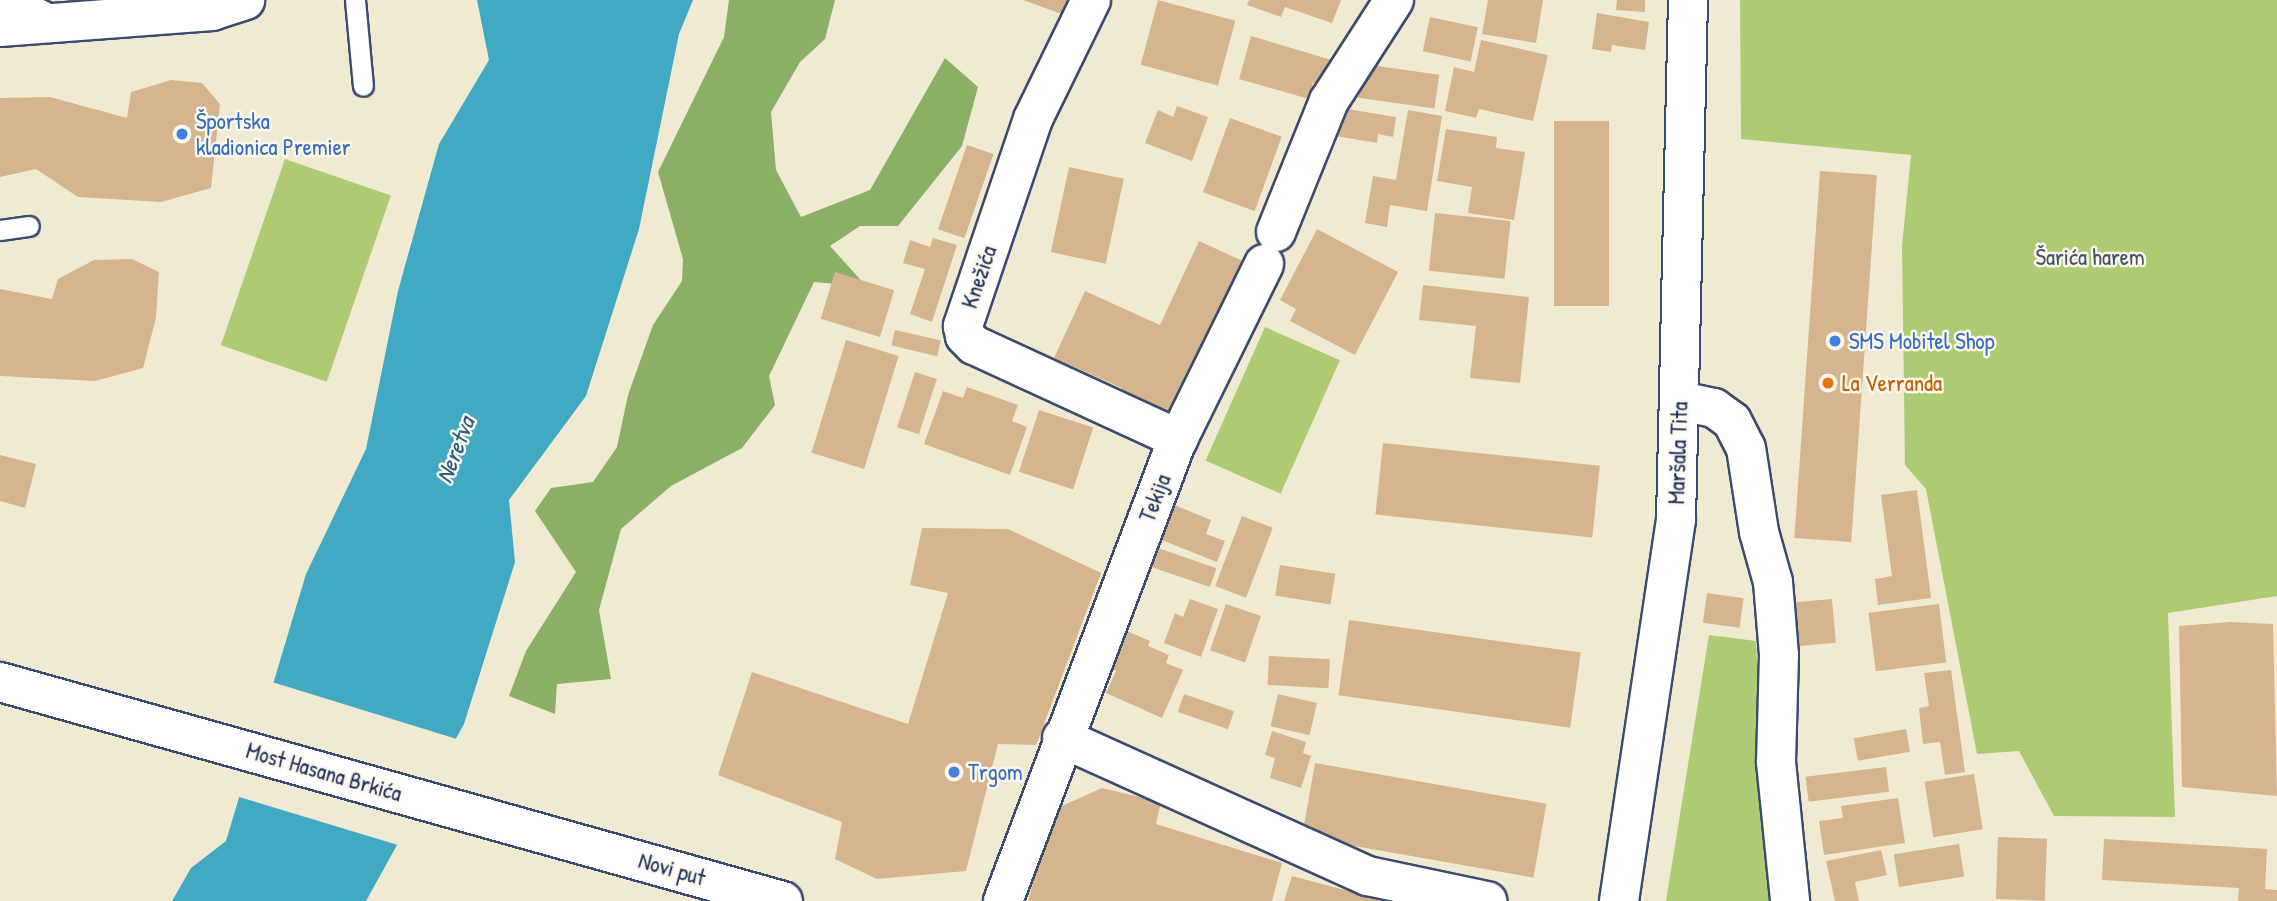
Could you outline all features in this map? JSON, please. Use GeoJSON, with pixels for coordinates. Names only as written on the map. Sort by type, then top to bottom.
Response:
{"type":"FeatureCollection","features":[{"type":"Feature","properties":{"kind":"street"},"geometry":{"type":"LineString","coordinates":[[0,27],[62,20],[212,11],[245,0]]}},
{"type":"Feature","properties":{"kind":"street","name":"Knežića"},"geometry":{"type":"LineString","coordinates":[[1091,0],[1033,119],[963,326],[965,337],[974,345],[1178,439]]}},
{"type":"Feature","properties":{"kind":"street","name":"Tekija"},"geometry":{"type":"LineString","coordinates":[[1003,901],[1062,738],[1178,439],[1270,248],[1329,101],[1394,0]]}},
{"type":"Feature","properties":{"kind":"street","name":"Maršala Tita"},"geometry":{"type":"LineString","coordinates":[[1619,901],[1676,520],[1681,401],[1688,0]]}},
{"type":"Feature","properties":{"kind":"street"},"geometry":{"type":"LineString","coordinates":[[1681,401],[1714,408],[1732,421],[1746,447],[1759,533],[1773,582],[1779,655],[1776,762],[1790,901]]}},
{"type":"Feature","properties":{"kind":"street"},"geometry":{"type":"LineString","coordinates":[[0,660],[47,694]]}},
{"type":"Feature","properties":{"kind":"street","name":"Most Hasana Brkića"},"geometry":{"type":"LineString","coordinates":[[0,682],[602,849]]}},
{"type":"Feature","properties":{"kind":"street"},"geometry":{"type":"LineString","coordinates":[[0,697],[47,694]]}},
{"type":"Feature","properties":{"kind":"street"},"geometry":{"type":"LineString","coordinates":[[1062,738],[1368,876],[1487,901]]}},
{"type":"Feature","properties":{"kind":"street","name":"Novi put"},"geometry":{"type":"LineString","coordinates":[[602,849],[783,901]]}},
{"type":"Feature","properties":{"kind":"lane"},"geometry":{"type":"LineString","coordinates":[[0,0],[21,0],[62,20]]}},
{"type":"Feature","properties":{"kind":"lane"},"geometry":{"type":"LineString","coordinates":[[355,0],[363,86]]}},
{"type":"Feature","properties":{"kind":"lane"},"geometry":{"type":"LineString","coordinates":[[0,230],[29,226]]}},
{"type":"Feature","properties":{"kind":"green space"},"geometry":{"type":"Polygon","coordinates":[[[729,0],[835,0],[825,39],[800,62],[771,112],[776,170],[801,217],[870,190],[945,58],[978,87],[962,146],[898,226],[860,226],[830,246],[867,287],[814,282],[769,376],[775,405],[742,448],[671,486],[621,529],[599,610],[611,679],[557,684],[555,714],[509,696],[526,651],[576,572],[535,511],[551,488],[593,482],[617,447],[628,395],[653,325],[682,281],[683,259],[658,172],[724,37],[729,0]]]}},
{"type":"Feature","properties":{"kind":"green space","name":"Šarića harem"},"geometry":{"type":"Polygon","coordinates":[[[1740,0],[2277,0],[2277,596],[2168,613],[2175,817],[2054,816],[2019,751],[1977,754],[1926,489],[1905,465],[1902,246],[1911,155],[1741,139],[1740,0]]]}},
{"type":"Feature","properties":{"kind":"green space"},"geometry":{"type":"Polygon","coordinates":[[[285,159],[391,195],[327,382],[221,345],[285,159]]]}},
{"type":"Feature","properties":{"kind":"green space"},"geometry":{"type":"Polygon","coordinates":[[[1265,327],[1340,360],[1281,494],[1206,460],[1265,327]]]}},
{"type":"Feature","properties":{"kind":"green space"},"geometry":{"type":"Polygon","coordinates":[[[1709,635],[1756,641],[1770,901],[1666,901],[1709,635]]]}},
{"type":"Feature","properties":{"kind":"water","name":"Neretva"},"geometry":{"type":"Polygon","coordinates":[[[477,0],[693,0],[679,34],[639,229],[586,396],[509,500],[515,562],[464,724],[366,901],[172,901],[191,868],[226,841],[306,574],[366,449],[398,291],[439,144],[489,60],[477,0]]]}},
{"type":"Feature","properties":{"kind":"pier"},"geometry":{"type":"Polygon","coordinates":[[[272,682],[460,740],[398,845],[236,796],[272,682]]]}},
{"type":"Feature","properties":{"kind":"building"},"geometry":{"type":"Polygon","coordinates":[[[1023,0],[1076,0],[1070,17],[1023,0]]]}},
{"type":"Feature","properties":{"kind":"building"},"geometry":{"type":"Polygon","coordinates":[[[1158,0],[1235,21],[1218,85],[1141,65],[1158,0]]]}},
{"type":"Feature","properties":{"kind":"building"},"geometry":{"type":"Polygon","coordinates":[[[1249,0],[1341,0],[1332,23],[1285,7],[1281,17],[1247,5],[1249,0]]]}},
{"type":"Feature","properties":{"kind":"building"},"geometry":{"type":"Polygon","coordinates":[[[1488,0],[1543,0],[1536,43],[1482,34],[1488,0]]]}},
{"type":"Feature","properties":{"kind":"building"},"geometry":{"type":"Polygon","coordinates":[[[1617,0],[1645,0],[1645,12],[1616,10],[1617,0]]]}},
{"type":"Feature","properties":{"kind":"building"},"geometry":{"type":"Polygon","coordinates":[[[1597,13],[1649,22],[1645,50],[1612,45],[1611,52],[1592,49],[1597,13]]]}},
{"type":"Feature","properties":{"kind":"building"},"geometry":{"type":"Polygon","coordinates":[[[1430,17],[1478,27],[1471,61],[1423,51],[1430,17]]]}},
{"type":"Feature","properties":{"kind":"building"},"geometry":{"type":"Polygon","coordinates":[[[1251,36],[1335,61],[1327,87],[1313,83],[1309,99],[1239,79],[1251,36]]]}},
{"type":"Feature","properties":{"kind":"building"},"geometry":{"type":"Polygon","coordinates":[[[1481,40],[1548,55],[1533,121],[1479,109],[1476,118],[1445,111],[1454,67],[1474,72],[1481,40]]]}},
{"type":"Feature","properties":{"kind":"building"},"geometry":{"type":"Polygon","coordinates":[[[1363,64],[1439,75],[1435,108],[1358,98],[1363,64]]]}},
{"type":"Feature","properties":{"kind":"building"},"geometry":{"type":"Polygon","coordinates":[[[171,80],[202,83],[220,104],[211,188],[161,202],[78,197],[36,169],[0,177],[0,98],[50,97],[127,118],[131,92],[171,80]]]}},
{"type":"Feature","properties":{"kind":"building"},"geometry":{"type":"Polygon","coordinates":[[[1177,106],[1208,117],[1192,161],[1145,143],[1158,110],[1173,117],[1177,106]]]}},
{"type":"Feature","properties":{"kind":"building"},"geometry":{"type":"Polygon","coordinates":[[[1341,108],[1396,117],[1393,137],[1378,134],[1377,143],[1336,136],[1341,108]]]}},
{"type":"Feature","properties":{"kind":"building"},"geometry":{"type":"Polygon","coordinates":[[[1408,110],[1442,116],[1427,211],[1390,205],[1387,227],[1365,223],[1373,176],[1396,180],[1408,110]]]}},
{"type":"Feature","properties":{"kind":"building"},"geometry":{"type":"Polygon","coordinates":[[[1230,118],[1282,137],[1255,211],[1203,192],[1230,118]]]}},
{"type":"Feature","properties":{"kind":"building"},"geometry":{"type":"Polygon","coordinates":[[[1554,121],[1609,121],[1609,306],[1554,306],[1554,121]]]}},
{"type":"Feature","properties":{"kind":"building"},"geometry":{"type":"Polygon","coordinates":[[[1446,129],[1497,137],[1496,148],[1525,152],[1514,220],[1468,213],[1472,187],[1437,181],[1446,129]]]}},
{"type":"Feature","properties":{"kind":"building"},"geometry":{"type":"Polygon","coordinates":[[[967,145],[993,154],[964,238],[938,229],[967,145]]]}},
{"type":"Feature","properties":{"kind":"building"},"geometry":{"type":"Polygon","coordinates":[[[1069,167],[1124,179],[1106,264],[1051,252],[1069,167]]]}},
{"type":"Feature","properties":{"kind":"building"},"geometry":{"type":"Polygon","coordinates":[[[1820,171],[1877,175],[1851,542],[1794,538],[1820,171]]]}},
{"type":"Feature","properties":{"kind":"building"},"geometry":{"type":"Polygon","coordinates":[[[1435,213],[1511,221],[1505,279],[1429,271],[1435,213]]]}},
{"type":"Feature","properties":{"kind":"building"},"geometry":{"type":"Polygon","coordinates":[[[1317,229],[1398,272],[1355,355],[1290,321],[1296,309],[1280,300],[1317,229]]]}},
{"type":"Feature","properties":{"kind":"building"},"geometry":{"type":"Polygon","coordinates":[[[933,238],[957,245],[932,322],[910,314],[925,269],[903,263],[910,240],[930,247],[933,238]]]}},
{"type":"Feature","properties":{"kind":"building"},"geometry":{"type":"Polygon","coordinates":[[[1199,241],[1247,263],[1175,421],[1119,395],[1122,388],[1054,358],[1085,291],[1160,325],[1199,241]]]}},
{"type":"Feature","properties":{"kind":"building"},"geometry":{"type":"Polygon","coordinates":[[[132,259],[159,272],[156,318],[143,368],[95,381],[0,376],[0,289],[52,299],[58,279],[94,260],[132,259]]]}},
{"type":"Feature","properties":{"kind":"building"},"geometry":{"type":"Polygon","coordinates":[[[835,272],[894,290],[880,337],[821,319],[835,272]]]}},
{"type":"Feature","properties":{"kind":"building"},"geometry":{"type":"Polygon","coordinates":[[[1423,285],[1529,297],[1520,383],[1470,378],[1476,326],[1419,320],[1423,285]]]}},
{"type":"Feature","properties":{"kind":"building"},"geometry":{"type":"Polygon","coordinates":[[[895,330],[941,341],[937,356],[891,346],[895,330]]]}},
{"type":"Feature","properties":{"kind":"building"},"geometry":{"type":"Polygon","coordinates":[[[846,340],[899,356],[864,469],[812,453],[846,340]]]}},
{"type":"Feature","properties":{"kind":"building"},"geometry":{"type":"Polygon","coordinates":[[[915,372],[937,379],[919,434],[897,427],[915,372]]]}},
{"type":"Feature","properties":{"kind":"building"},"geometry":{"type":"Polygon","coordinates":[[[967,387],[1018,405],[1012,421],[1027,427],[1010,475],[924,444],[943,391],[963,398],[967,387]]]}},
{"type":"Feature","properties":{"kind":"building"},"geometry":{"type":"Polygon","coordinates":[[[1039,410],[1093,428],[1073,489],[1019,472],[1039,410]]]}},
{"type":"Feature","properties":{"kind":"building"},"geometry":{"type":"Polygon","coordinates":[[[1383,443],[1600,466],[1592,537],[1375,515],[1383,443]]]}},
{"type":"Feature","properties":{"kind":"building"},"geometry":{"type":"Polygon","coordinates":[[[0,455],[36,464],[25,508],[0,501],[0,455]]]}},
{"type":"Feature","properties":{"kind":"building"},"geometry":{"type":"Polygon","coordinates":[[[1917,490],[1931,598],[1878,605],[1875,579],[1892,576],[1881,495],[1917,490]]]}},
{"type":"Feature","properties":{"kind":"building"},"geometry":{"type":"Polygon","coordinates":[[[1172,504],[1211,520],[1206,534],[1225,541],[1217,562],[1159,539],[1172,504]]]}},
{"type":"Feature","properties":{"kind":"building"},"geometry":{"type":"Polygon","coordinates":[[[1242,516],[1273,528],[1246,598],[1215,586],[1242,516]]]}},
{"type":"Feature","properties":{"kind":"building"},"geometry":{"type":"Polygon","coordinates":[[[922,528],[1008,529],[1101,573],[1036,745],[998,744],[966,871],[877,879],[835,859],[842,822],[718,775],[752,672],[908,724],[948,593],[910,585],[922,528]]]}},
{"type":"Feature","properties":{"kind":"building"},"geometry":{"type":"Polygon","coordinates":[[[1155,547],[1216,568],[1210,587],[1148,566],[1155,547]]]}},
{"type":"Feature","properties":{"kind":"building"},"geometry":{"type":"Polygon","coordinates":[[[1280,565],[1335,574],[1330,604],[1275,596],[1280,565]]]}},
{"type":"Feature","properties":{"kind":"building"},"geometry":{"type":"Polygon","coordinates":[[[1707,593],[1744,598],[1739,628],[1703,623],[1707,593]]]}},
{"type":"Feature","properties":{"kind":"building"},"geometry":{"type":"Polygon","coordinates":[[[1190,599],[1218,609],[1201,657],[1164,643],[1175,613],[1183,617],[1190,599]]]}},
{"type":"Feature","properties":{"kind":"building"},"geometry":{"type":"Polygon","coordinates":[[[1832,599],[1836,643],[1795,646],[1791,603],[1832,599]]]}},
{"type":"Feature","properties":{"kind":"building"},"geometry":{"type":"Polygon","coordinates":[[[1226,604],[1261,616],[1245,662],[1210,650],[1226,604]]]}},
{"type":"Feature","properties":{"kind":"building"},"geometry":{"type":"Polygon","coordinates":[[[1939,604],[1946,663],[1876,671],[1869,613],[1939,604]]]}},
{"type":"Feature","properties":{"kind":"building"},"geometry":{"type":"Polygon","coordinates":[[[1349,620],[1581,653],[1570,728],[1338,695],[1349,620]]]}},
{"type":"Feature","properties":{"kind":"building"},"geometry":{"type":"Polygon","coordinates":[[[2230,622],[2273,624],[2277,796],[2182,787],[2179,626],[2230,622]]]}},
{"type":"Feature","properties":{"kind":"building"},"geometry":{"type":"Polygon","coordinates":[[[1120,628],[1150,641],[1148,646],[1169,655],[1166,663],[1183,670],[1162,718],[1106,693],[1116,671],[1104,665],[1120,628]]]}},
{"type":"Feature","properties":{"kind":"building"},"geometry":{"type":"Polygon","coordinates":[[[1269,656],[1330,659],[1328,688],[1267,685],[1269,656]]]}},
{"type":"Feature","properties":{"kind":"building"},"geometry":{"type":"Polygon","coordinates":[[[1951,670],[1965,772],[1945,775],[1940,742],[1923,744],[1919,708],[1929,706],[1924,673],[1951,670]]]}},
{"type":"Feature","properties":{"kind":"building"},"geometry":{"type":"Polygon","coordinates":[[[1184,694],[1234,711],[1228,729],[1178,712],[1184,694]]]}},
{"type":"Feature","properties":{"kind":"building"},"geometry":{"type":"Polygon","coordinates":[[[1278,694],[1317,703],[1310,735],[1271,726],[1278,694]]]}},
{"type":"Feature","properties":{"kind":"building"},"geometry":{"type":"Polygon","coordinates":[[[1906,729],[1910,752],[1858,761],[1854,738],[1906,729]]]}},
{"type":"Feature","properties":{"kind":"building"},"geometry":{"type":"Polygon","coordinates":[[[1272,731],[1306,742],[1303,753],[1311,756],[1301,788],[1270,778],[1275,758],[1265,755],[1272,731]]]}},
{"type":"Feature","properties":{"kind":"building"},"geometry":{"type":"Polygon","coordinates":[[[1315,763],[1546,804],[1533,878],[1302,837],[1315,763]]]}},
{"type":"Feature","properties":{"kind":"building"},"geometry":{"type":"Polygon","coordinates":[[[1886,767],[1889,792],[1809,802],[1806,777],[1886,767]]]}},
{"type":"Feature","properties":{"kind":"building"},"geometry":{"type":"Polygon","coordinates":[[[1974,774],[1983,829],[1933,837],[1925,782],[1974,774]]]}},
{"type":"Feature","properties":{"kind":"building"},"geometry":{"type":"Polygon","coordinates":[[[1102,788],[1161,802],[1156,824],[1282,863],[1272,901],[1028,901],[1053,810],[1102,788]]]}},
{"type":"Feature","properties":{"kind":"building"},"geometry":{"type":"Polygon","coordinates":[[[1898,798],[1905,843],[1824,855],[1819,821],[1843,818],[1841,806],[1898,798]]]}},
{"type":"Feature","properties":{"kind":"building"},"geometry":{"type":"Polygon","coordinates":[[[1998,837],[2047,839],[2045,901],[1996,899],[1998,837]]]}},
{"type":"Feature","properties":{"kind":"building"},"geometry":{"type":"Polygon","coordinates":[[[2104,839],[2267,849],[2265,889],[2277,890],[2277,901],[2238,901],[2239,888],[2102,880],[2104,839]]]}},
{"type":"Feature","properties":{"kind":"building"},"geometry":{"type":"Polygon","coordinates":[[[1959,844],[1964,877],[1899,887],[1894,854],[1959,844]]]}},
{"type":"Feature","properties":{"kind":"building"},"geometry":{"type":"Polygon","coordinates":[[[1881,850],[1887,875],[1855,882],[1859,901],[1835,901],[1826,861],[1881,850]]]}},
{"type":"Feature","properties":{"kind":"building"},"geometry":{"type":"Polygon","coordinates":[[[1292,876],[1382,900],[1382,901],[1284,901],[1292,876]]]}},
{"type":"Feature","properties":{"kind":"place","name":"Športska kladionica Premier"},"geometry":{"type":"Point","coordinates":[182,134]}},
{"type":"Feature","properties":{"kind":"place","name":"SMS Mobitel Shop"},"geometry":{"type":"Point","coordinates":[1835,341]}},
{"type":"Feature","properties":{"kind":"place","name":"La Verranda"},"geometry":{"type":"Point","coordinates":[1828,383]}},
{"type":"Feature","properties":{"kind":"place","name":"Trgom"},"geometry":{"type":"Point","coordinates":[954,772]}}]}
